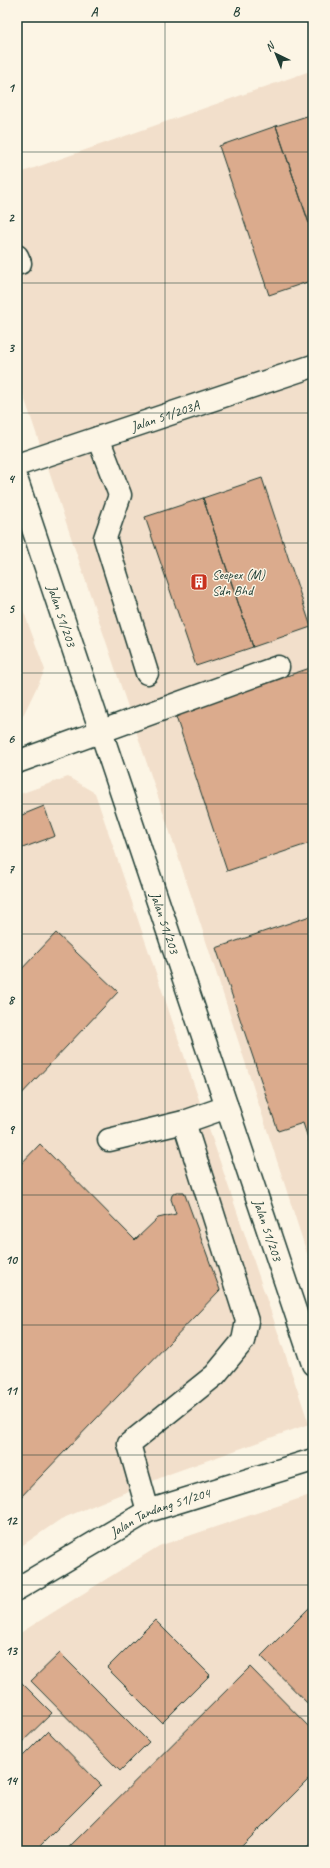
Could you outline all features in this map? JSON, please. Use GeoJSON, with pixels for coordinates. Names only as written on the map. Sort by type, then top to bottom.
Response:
{"type":"FeatureCollection","features":[{"type":"Feature","properties":{"kind":"street","name":"Jalan 51/203A"},"geometry":{"type":"LineString","coordinates":[[17,465],[313,366]]}},
{"type":"Feature","properties":{"kind":"street"},"geometry":{"type":"LineString","coordinates":[[98,438],[120,495],[105,538],[147,673]]}},
{"type":"Feature","properties":{"kind":"street","name":"Jalan 51/203"},"geometry":{"type":"LineString","coordinates":[[17,481],[313,1364]]}},
{"type":"Feature","properties":{"kind":"street"},"geometry":{"type":"LineString","coordinates":[[17,762],[278,667]]}},
{"type":"Feature","properties":{"kind":"street"},"geometry":{"type":"LineString","coordinates":[[109,1140],[184,1122],[227,1108]]}},
{"type":"Feature","properties":{"kind":"street"},"geometry":{"type":"LineString","coordinates":[[148,1511],[129,1444],[215,1375],[243,1341],[247,1321],[184,1122]]}},
{"type":"Feature","properties":{"kind":"street","name":"Jalan Tandang 51/204"},"geometry":{"type":"LineString","coordinates":[[17,1589],[148,1511],[313,1460]]}},
{"type":"Feature","properties":{"kind":"shaded area"},"geometry":{"type":"Polygon","coordinates":[[[313,70],[313,1272],[193,901],[17,376],[17,174],[313,70]]]}},
{"type":"Feature","properties":{"kind":"shaded area"},"geometry":{"type":"Polygon","coordinates":[[[17,593],[45,670],[17,728],[17,593]]]}},
{"type":"Feature","properties":{"kind":"shaded area"},"geometry":{"type":"Polygon","coordinates":[[[68,777],[95,793],[309,1424],[172,1473],[61,1519],[17,1549],[17,795],[68,777]]]}},
{"type":"Feature","properties":{"kind":"shaded area"},"geometry":{"type":"Polygon","coordinates":[[[313,1494],[313,1851],[17,1851],[17,1635],[159,1546],[313,1494]]]}},
{"type":"Feature","properties":{"kind":"building"},"geometry":{"type":"Polygon","coordinates":[[[313,114],[313,235],[276,126],[313,114]]]}},
{"type":"Feature","properties":{"kind":"building"},"geometry":{"type":"Polygon","coordinates":[[[276,126],[313,235],[313,280],[269,295],[219,146],[276,126]]]}},
{"type":"Feature","properties":{"kind":"building"},"geometry":{"type":"Polygon","coordinates":[[[262,478],[311,627],[253,647],[203,498],[262,478]]]}},
{"type":"Feature","properties":{"kind":"building","name":"Seepex (M) Sdn Bhd"},"geometry":{"type":"Polygon","coordinates":[[[203,498],[253,647],[196,666],[145,517],[203,498]]]}},
{"type":"Feature","properties":{"kind":"building"},"geometry":{"type":"Polygon","coordinates":[[[313,667],[313,842],[227,871],[175,714],[313,667]]]}},
{"type":"Feature","properties":{"kind":"building"},"geometry":{"type":"Polygon","coordinates":[[[44,806],[55,836],[17,850],[17,817],[44,806]]]}},
{"type":"Feature","properties":{"kind":"building"},"geometry":{"type":"Polygon","coordinates":[[[313,915],[313,1153],[303,1123],[278,1131],[216,948],[313,915]]]}},
{"type":"Feature","properties":{"kind":"building"},"geometry":{"type":"Polygon","coordinates":[[[56,933],[118,992],[17,1099],[17,974],[56,933]]]}},
{"type":"Feature","properties":{"kind":"building"},"geometry":{"type":"Polygon","coordinates":[[[40,1144],[135,1240],[158,1218],[176,1214],[171,1199],[172,1195],[176,1192],[184,1192],[220,1290],[17,1501],[17,1168],[40,1144]]]}},
{"type":"Feature","properties":{"kind":"building"},"geometry":{"type":"Polygon","coordinates":[[[313,1604],[313,1709],[261,1656],[313,1604]]]}},
{"type":"Feature","properties":{"kind":"building"},"geometry":{"type":"Polygon","coordinates":[[[155,1620],[210,1675],[162,1723],[107,1668],[155,1620]]]}},
{"type":"Feature","properties":{"kind":"building"},"geometry":{"type":"Polygon","coordinates":[[[60,1653],[149,1742],[120,1771],[31,1681],[60,1653]]]}},
{"type":"Feature","properties":{"kind":"building"},"geometry":{"type":"Polygon","coordinates":[[[250,1667],[313,1731],[313,1775],[237,1851],[65,1851],[250,1667]]]}},
{"type":"Feature","properties":{"kind":"building"},"geometry":{"type":"Polygon","coordinates":[[[17,1678],[52,1713],[17,1747],[17,1678]]]}},
{"type":"Feature","properties":{"kind":"building"},"geometry":{"type":"Polygon","coordinates":[[[48,1731],[101,1785],[35,1851],[17,1851],[17,1762],[48,1731]]]}},
{"type":"Feature","properties":{"kind":"building"},"geometry":{"type":"Polygon","coordinates":[[[313,1841],[313,1851],[303,1851],[313,1841]]]}},
{"type":"Feature","properties":{"kind":"place","name":"Seepex (M) Sdn Bhd"},"geometry":{"type":"Point","coordinates":[199,582]}}]}
